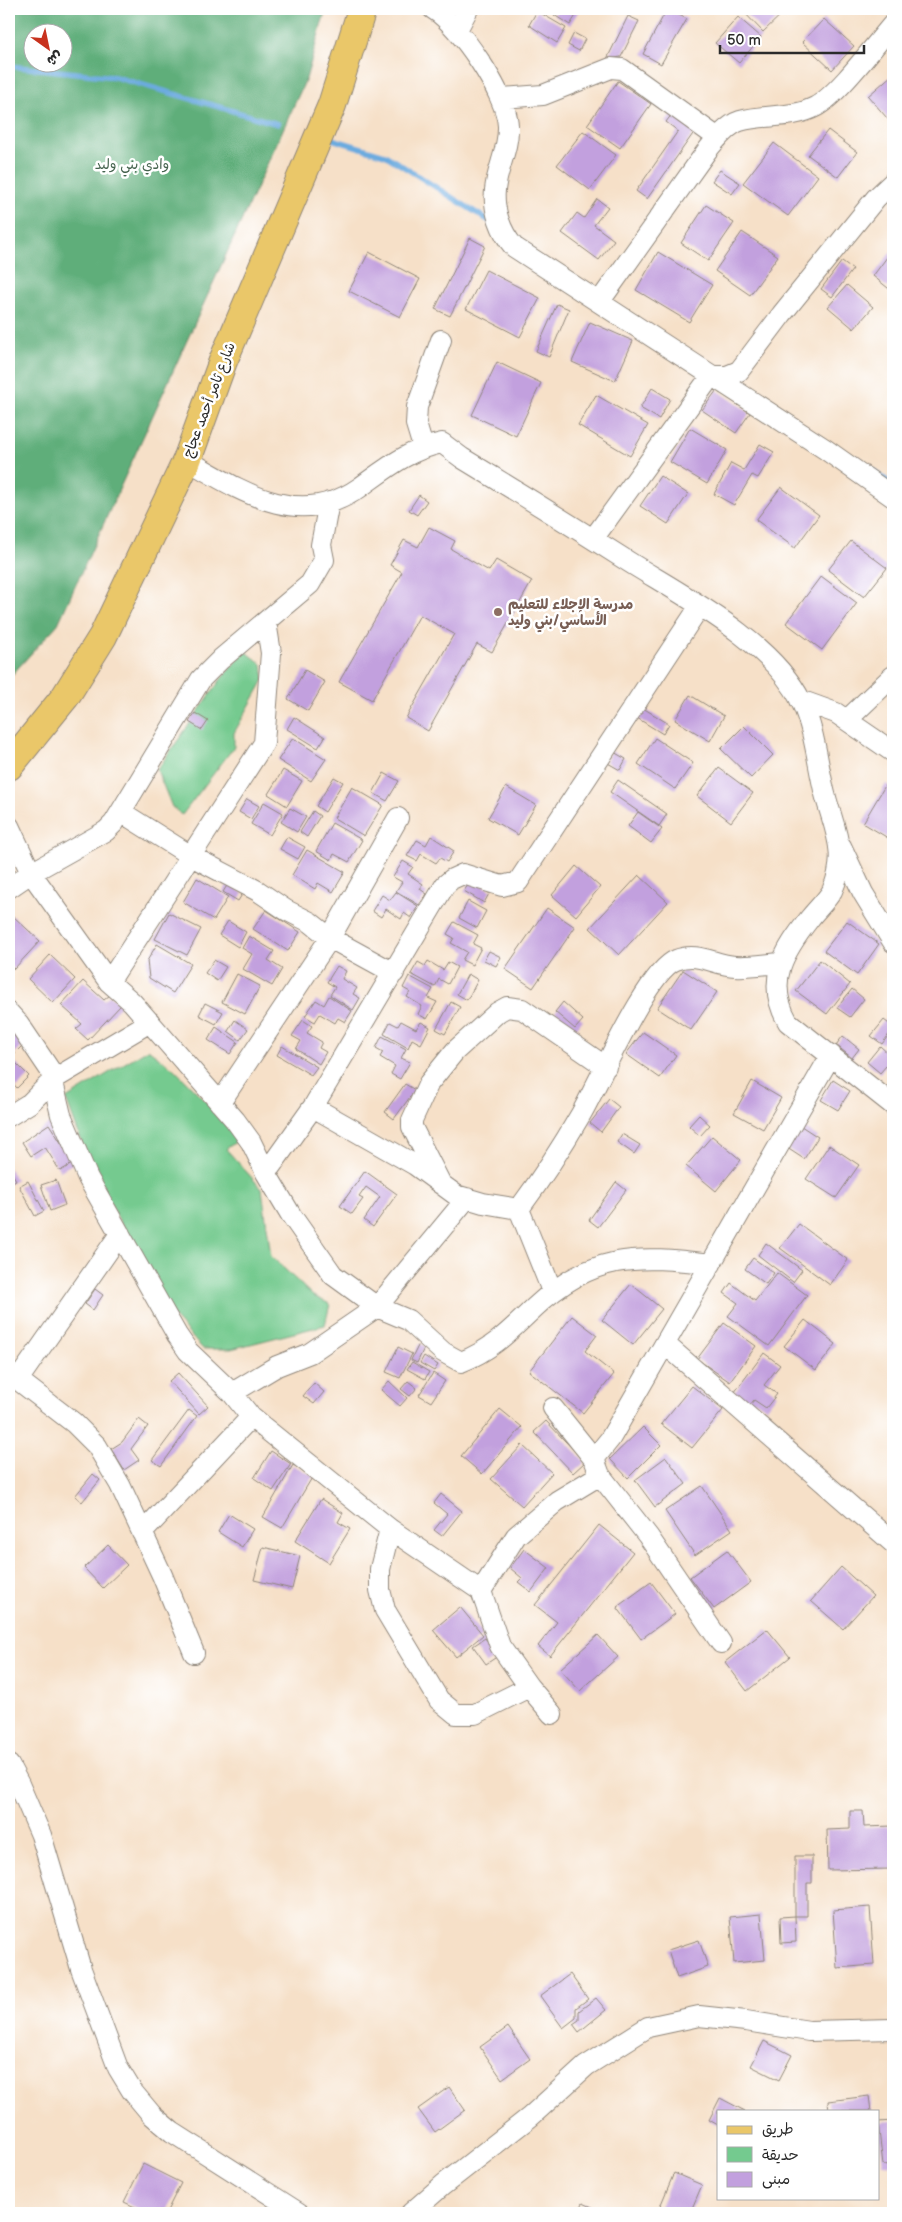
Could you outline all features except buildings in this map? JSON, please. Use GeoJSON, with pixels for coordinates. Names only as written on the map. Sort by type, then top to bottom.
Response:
{"type":"FeatureCollection","features":[{"type":"Feature","properties":{"kind":"main road","name":"شارع ثامر أحمد عجاج"},"geometry":{"type":"LineString","coordinates":[[9,766],[65,697],[93,652],[187,460],[223,361],[332,105],[362,9]]}},
{"type":"Feature","properties":{"kind":"street"},"geometry":{"type":"LineString","coordinates":[[434,9],[457,30],[501,98],[508,126],[505,153],[495,190],[497,217],[502,229],[514,246],[600,301],[893,497]]}},
{"type":"Feature","properties":{"kind":"street"},"geometry":{"type":"LineString","coordinates":[[457,30],[468,9]]}},
{"type":"Feature","properties":{"kind":"street"},"geometry":{"type":"LineString","coordinates":[[600,301],[706,152],[718,138],[738,121],[793,114],[814,108],[829,97],[893,24]]}},
{"type":"Feature","properties":{"kind":"street"},"geometry":{"type":"LineString","coordinates":[[501,98],[543,95],[611,68],[622,69],[718,138]]}},
{"type":"Feature","properties":{"kind":"street"},"geometry":{"type":"LineString","coordinates":[[712,376],[727,376],[739,371],[876,198],[893,182]]}},
{"type":"Feature","properties":{"kind":"street"},"geometry":{"type":"LineString","coordinates":[[423,447],[416,424],[417,407],[441,340]]}},
{"type":"Feature","properties":{"kind":"street"},"geometry":{"type":"LineString","coordinates":[[593,539],[712,376]]}},
{"type":"Feature","properties":{"kind":"street"},"geometry":{"type":"LineString","coordinates":[[187,460],[230,485],[273,503],[300,507],[329,502],[353,492],[402,457],[423,447],[442,443],[462,458],[700,606],[747,639],[780,670],[800,700],[812,729],[820,775],[840,844],[863,893],[893,942]]}},
{"type":"Feature","properties":{"kind":"street"},"geometry":{"type":"LineString","coordinates":[[9,888],[31,873],[106,831],[122,812],[201,679],[221,659],[310,584],[324,560],[320,545],[329,502]]}},
{"type":"Feature","properties":{"kind":"street"},"geometry":{"type":"LineString","coordinates":[[266,1173],[313,1107],[445,885],[463,874],[502,886],[518,882],[700,606]]}},
{"type":"Feature","properties":{"kind":"street"},"geometry":{"type":"LineString","coordinates":[[109,982],[264,742],[270,653],[266,622]]}},
{"type":"Feature","properties":{"kind":"street"},"geometry":{"type":"LineString","coordinates":[[847,720],[893,676]]}},
{"type":"Feature","properties":{"kind":"street"},"geometry":{"type":"LineString","coordinates":[[800,700],[836,713],[893,752]]}},
{"type":"Feature","properties":{"kind":"street"},"geometry":{"type":"LineString","coordinates":[[122,812],[191,856],[258,891],[286,910],[310,922],[330,938],[394,973]]}},
{"type":"Feature","properties":{"kind":"street"},"geometry":{"type":"LineString","coordinates":[[220,1103],[330,938],[398,818]]}},
{"type":"Feature","properties":{"kind":"street"},"geometry":{"type":"LineString","coordinates":[[9,826],[31,873],[109,982],[132,1002],[150,1022],[252,1142],[266,1173],[291,1215],[333,1275],[377,1307],[408,1320],[443,1352],[461,1362],[480,1355],[503,1337],[552,1291],[590,1269],[626,1259],[660,1258],[711,1264]]}},
{"type":"Feature","properties":{"kind":"street"},"geometry":{"type":"LineString","coordinates":[[840,844],[839,869],[831,892],[809,919],[781,963],[778,974],[778,997],[783,1014],[788,1022],[893,1105]]}},
{"type":"Feature","properties":{"kind":"street"},"geometry":{"type":"LineString","coordinates":[[519,1209],[550,1168],[606,1067],[639,1002],[661,970],[675,960],[691,956],[734,966],[781,963]]}},
{"type":"Feature","properties":{"kind":"street"},"geometry":{"type":"LineString","coordinates":[[441,1184],[414,1133],[412,1120],[429,1082],[438,1070],[455,1051],[498,1012],[507,1007],[522,1009],[606,1067]]}},
{"type":"Feature","properties":{"kind":"street"},"geometry":{"type":"LineString","coordinates":[[9,1013],[19,1024],[50,1070],[54,1078],[61,1115],[88,1178],[177,1335],[188,1351],[232,1393],[251,1417],[390,1529],[481,1591],[500,1646],[552,1714]]}},
{"type":"Feature","properties":{"kind":"street"},"geometry":{"type":"LineString","coordinates":[[9,1116],[30,1103],[54,1078],[150,1022]]}},
{"type":"Feature","properties":{"kind":"street"},"geometry":{"type":"LineString","coordinates":[[481,1591],[516,1536],[597,1467],[610,1439],[831,1056]]}},
{"type":"Feature","properties":{"kind":"street"},"geometry":{"type":"LineString","coordinates":[[313,1107],[415,1165],[456,1195],[483,1203],[519,1209]]}},
{"type":"Feature","properties":{"kind":"street"},"geometry":{"type":"LineString","coordinates":[[232,1393],[277,1366],[310,1353],[377,1307],[467,1198]]}},
{"type":"Feature","properties":{"kind":"street"},"geometry":{"type":"LineString","coordinates":[[519,1209],[552,1291]]}},
{"type":"Feature","properties":{"kind":"street"},"geometry":{"type":"LineString","coordinates":[[120,1234],[13,1376],[74,1424],[98,1446],[120,1485],[194,1653]]}},
{"type":"Feature","properties":{"kind":"street"},"geometry":{"type":"LineString","coordinates":[[665,1344],[893,1543]]}},
{"type":"Feature","properties":{"kind":"street"},"geometry":{"type":"LineString","coordinates":[[553,1408],[648,1536],[721,1643]]}},
{"type":"Feature","properties":{"kind":"street"},"geometry":{"type":"LineString","coordinates":[[142,1533],[251,1417]]}},
{"type":"Feature","properties":{"kind":"street"},"geometry":{"type":"LineString","coordinates":[[390,1529],[380,1569],[380,1590],[385,1610],[439,1700],[456,1714],[475,1714],[530,1687]]}},
{"type":"Feature","properties":{"kind":"street"},"geometry":{"type":"LineString","coordinates":[[9,1765],[20,1784],[41,1835],[81,1969],[118,2068],[132,2091],[152,2115],[172,2132],[299,2213]]}},
{"type":"Feature","properties":{"kind":"street"},"geometry":{"type":"LineString","coordinates":[[411,2213],[443,2184],[530,2117],[586,2066],[648,2027],[699,2016],[809,2031],[893,2030]]}},
{"type":"Feature","properties":{"kind":"green space","name":"وادي بني وليد"},"geometry":{"type":"Polygon","coordinates":[[[9,9],[326,9],[306,79],[58,624],[9,678],[9,9]]]}},
{"type":"Feature","properties":{"kind":"green space"},"geometry":{"type":"Polygon","coordinates":[[[245,651],[262,664],[264,680],[234,733],[234,747],[182,815],[172,807],[157,770],[221,679],[245,651]]]}},
{"type":"Feature","properties":{"kind":"green space"},"geometry":{"type":"Polygon","coordinates":[[[148,1049],[174,1069],[232,1128],[237,1141],[226,1149],[262,1189],[271,1256],[313,1296],[330,1304],[325,1325],[231,1349],[203,1349],[168,1311],[92,1170],[66,1099],[148,1049]]]}},
{"type":"Feature","properties":{"kind":"waterway"},"geometry":{"type":"LineString","coordinates":[[9,66],[115,77],[278,124]]}},
{"type":"Feature","properties":{"kind":"waterway"},"geometry":{"type":"LineString","coordinates":[[332,139],[385,155],[494,224]]}},
{"type":"Feature","properties":{"kind":"waterway"},"geometry":{"type":"LineString","coordinates":[[860,462],[893,485]]}},
{"type":"Feature","properties":{"kind":"place","name":"مدرسة الإجلاء للتعليم الأساسي/بني وليد"},"geometry":{"type":"Point","coordinates":[498,612]}}]}
